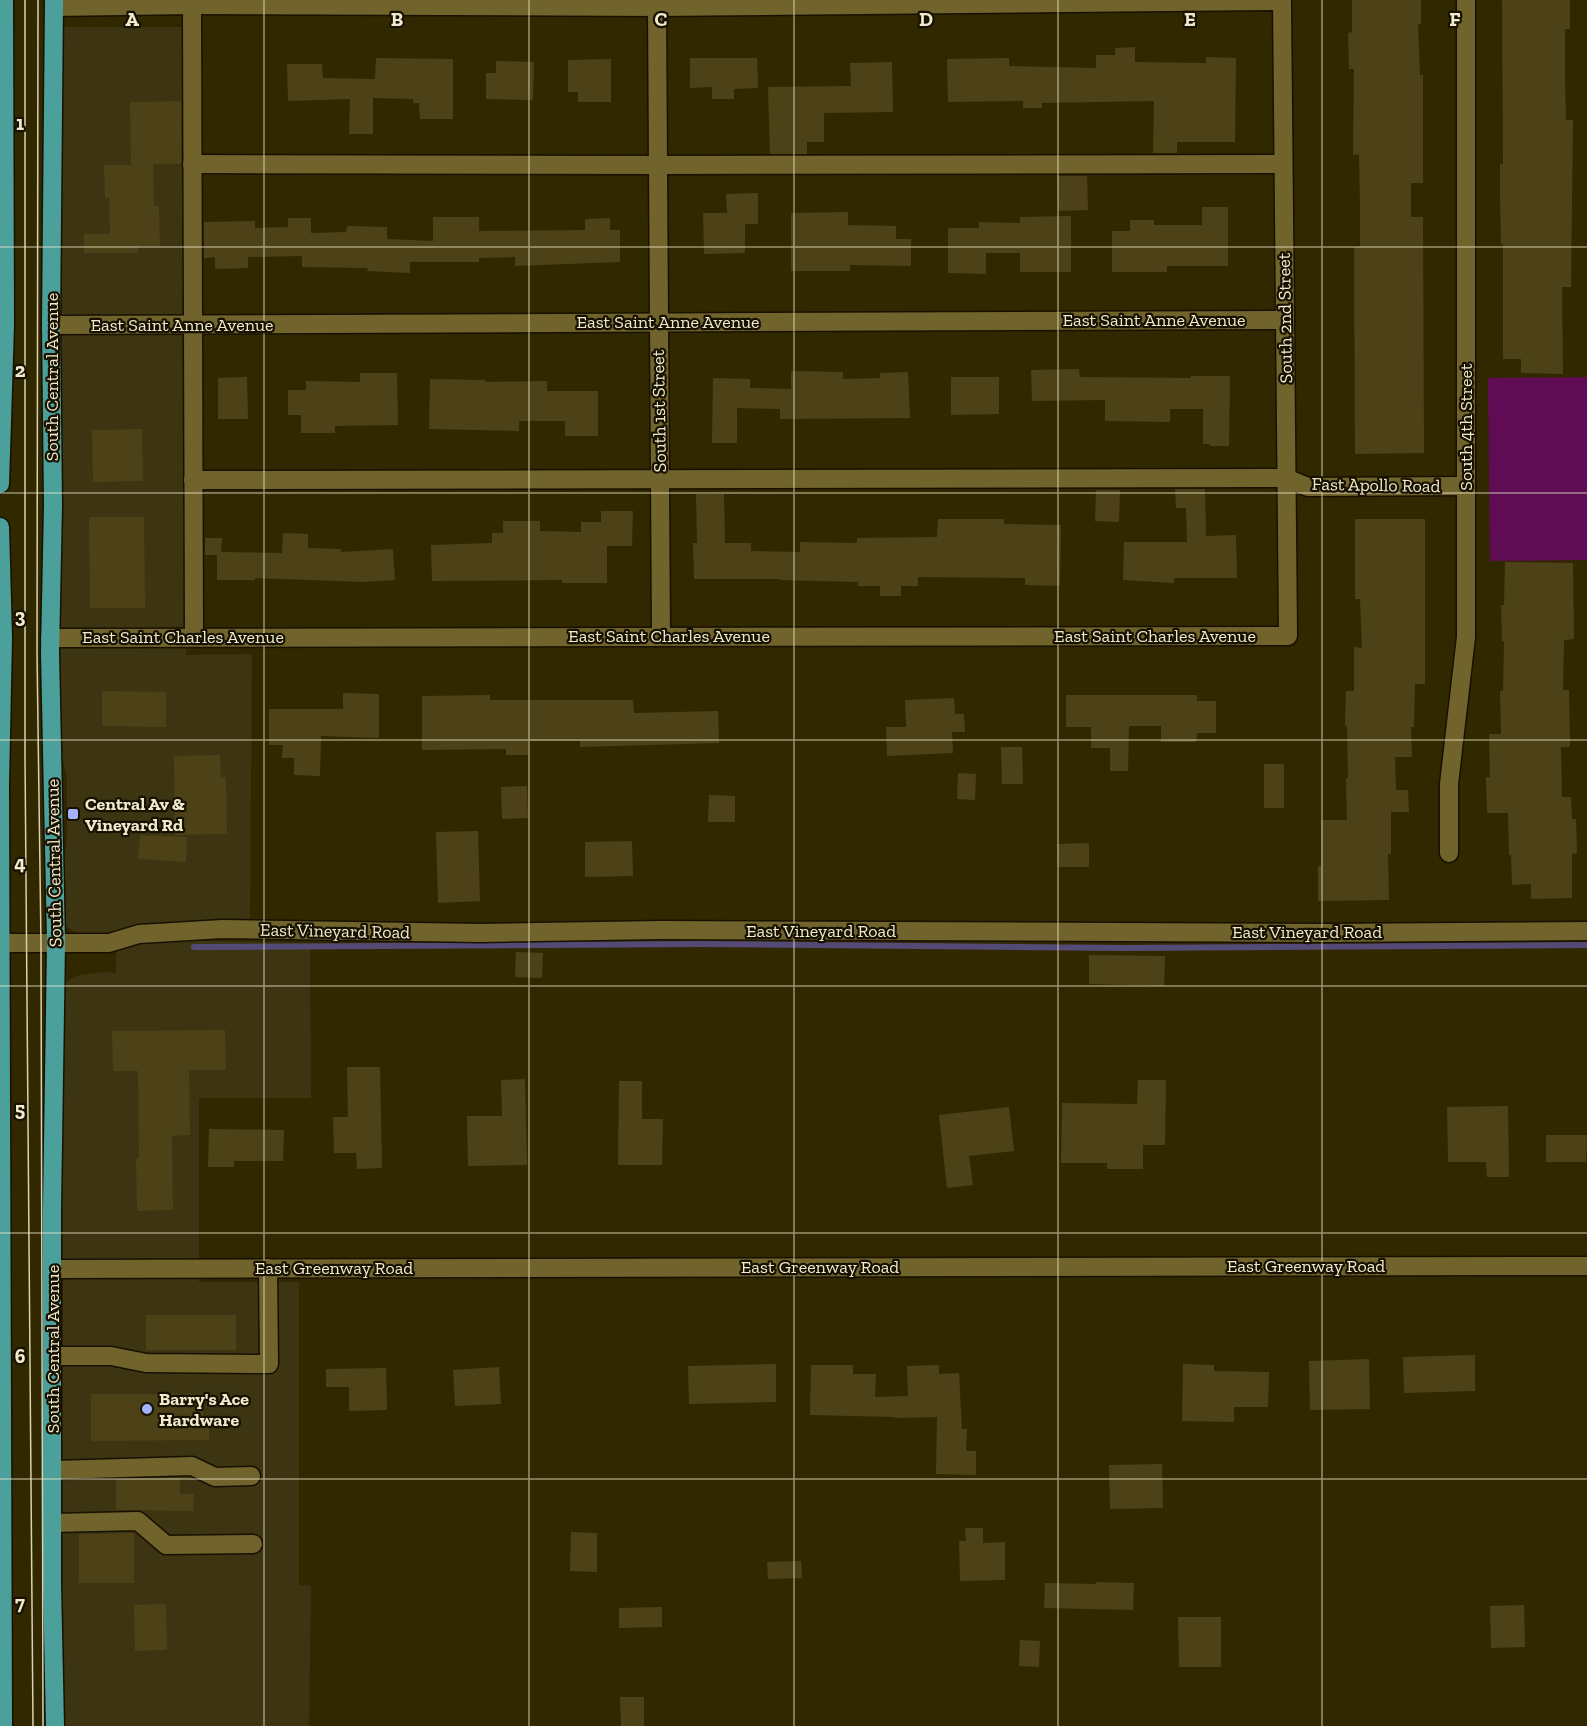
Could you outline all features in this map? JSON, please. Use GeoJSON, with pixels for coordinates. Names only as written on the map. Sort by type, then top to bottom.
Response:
{"type":"FeatureCollection","features":[{"type":"Feature","properties":{"kind":"main road"},"geometry":{"type":"LineString","coordinates":[[0,484],[3,325],[3,4]]}},
{"type":"Feature","properties":{"kind":"main road","name":"South Central Avenue"},"geometry":{"type":"LineString","coordinates":[[54,4],[51,325],[54,505],[50,638],[56,943],[52,1210],[54,1269],[52,1583],[55,1726]]}},
{"type":"Feature","properties":{"kind":"main road"},"geometry":{"type":"LineString","coordinates":[[0,527],[3,1726]]}},
{"type":"Feature","properties":{"kind":"street"},"geometry":{"type":"LineString","coordinates":[[54,4],[657,7],[1282,0]]}},
{"type":"Feature","properties":{"kind":"street","name":"South 2nd Street"},"geometry":{"type":"LineString","coordinates":[[1282,0],[1288,636]]}},
{"type":"Feature","properties":{"kind":"street","name":"South 4th Street"},"geometry":{"type":"LineString","coordinates":[[1449,853],[1449,784],[1466,637],[1466,0]]}},
{"type":"Feature","properties":{"kind":"street"},"geometry":{"type":"LineString","coordinates":[[192,5],[194,637]]}},
{"type":"Feature","properties":{"kind":"street","name":"South 1st Street"},"geometry":{"type":"LineString","coordinates":[[657,7],[661,636]]}},
{"type":"Feature","properties":{"kind":"street"},"geometry":{"type":"LineString","coordinates":[[192,164],[1283,164]]}},
{"type":"Feature","properties":{"kind":"street","name":"East Saint Anne Avenue"},"geometry":{"type":"LineString","coordinates":[[51,325],[1285,320]]}},
{"type":"Feature","properties":{"kind":"street","name":"Fast Apollo Road"},"geometry":{"type":"LineString","coordinates":[[193,480],[1286,478],[1308,487],[1466,486]]}},
{"type":"Feature","properties":{"kind":"street","name":"East Saint Charles Avenue"},"geometry":{"type":"LineString","coordinates":[[50,638],[1288,636]]}},
{"type":"Feature","properties":{"kind":"street","name":"East Vineyard Road"},"geometry":{"type":"LineString","coordinates":[[0,944],[109,943],[139,934],[223,928],[480,933],[661,930],[1313,933],[1587,931]]}},
{"type":"Feature","properties":{"kind":"street","name":"East Greenway Road"},"geometry":{"type":"LineString","coordinates":[[54,1269],[1587,1266]]}},
{"type":"Feature","properties":{"kind":"street"},"geometry":{"type":"LineString","coordinates":[[52,1356],[111,1356],[146,1363],[269,1364],[268,1268]]}},
{"type":"Feature","properties":{"kind":"street"},"geometry":{"type":"LineString","coordinates":[[54,1470],[192,1466],[215,1477],[251,1476]]}},
{"type":"Feature","properties":{"kind":"street"},"geometry":{"type":"LineString","coordinates":[[54,1523],[138,1521],[166,1545],[253,1544]]}},
{"type":"Feature","properties":{"kind":"shaded area"},"geometry":{"type":"Polygon","coordinates":[[[65,27],[185,27],[182,342],[185,434],[186,655],[252,654],[250,924],[193,921],[142,927],[117,935],[88,935],[77,933],[64,925],[57,907],[67,837],[67,778],[57,732],[58,32],[65,27]]]}},
{"type":"Feature","properties":{"kind":"shaded area"},"geometry":{"type":"Polygon","coordinates":[[[1587,377],[1587,560],[1490,561],[1488,378],[1587,377]]]}},
{"type":"Feature","properties":{"kind":"shaded area"},"geometry":{"type":"Polygon","coordinates":[[[158,940],[310,943],[311,1098],[199,1098],[199,1282],[299,1282],[299,1585],[311,1586],[309,1726],[60,1726],[61,991],[65,982],[79,975],[116,973],[116,950],[128,945],[158,940]]]}},
{"type":"Feature","properties":{"kind":"building"},"geometry":{"type":"Polygon","coordinates":[[[1352,0],[1421,0],[1421,24],[1418,24],[1420,75],[1423,75],[1423,183],[1411,183],[1411,217],[1423,217],[1424,453],[1355,454],[1354,247],[1360,247],[1360,204],[1359,154],[1353,155],[1354,69],[1349,69],[1348,33],[1352,32],[1352,0]]]}},
{"type":"Feature","properties":{"kind":"building"},"geometry":{"type":"Polygon","coordinates":[[[1502,0],[1570,0],[1570,29],[1565,29],[1565,78],[1566,120],[1573,120],[1571,287],[1562,287],[1563,374],[1521,373],[1521,359],[1503,359],[1503,244],[1501,244],[1500,197],[1500,164],[1503,164],[1502,0]]]}},
{"type":"Feature","properties":{"kind":"building"},"geometry":{"type":"Polygon","coordinates":[[[1135,47],[1135,62],[1206,63],[1206,57],[1236,58],[1235,142],[1177,142],[1177,153],[1153,153],[1154,101],[1042,103],[1042,108],[1023,108],[1023,101],[948,102],[947,59],[1009,58],[1009,66],[1096,68],[1096,55],[1115,55],[1115,48],[1135,47]]]}},
{"type":"Feature","properties":{"kind":"building"},"geometry":{"type":"Polygon","coordinates":[[[376,58],[453,59],[453,119],[420,119],[419,103],[413,103],[413,99],[373,98],[373,134],[349,134],[350,99],[288,101],[287,64],[322,64],[323,78],[375,79],[376,58]]]}},
{"type":"Feature","properties":{"kind":"building"},"geometry":{"type":"Polygon","coordinates":[[[690,58],[757,58],[758,88],[734,89],[734,99],[712,99],[712,87],[690,88],[690,58]]]}},
{"type":"Feature","properties":{"kind":"building"},"geometry":{"type":"Polygon","coordinates":[[[611,59],[611,102],[578,102],[578,92],[568,92],[568,60],[611,59]]]}},
{"type":"Feature","properties":{"kind":"building"},"geometry":{"type":"Polygon","coordinates":[[[496,61],[534,62],[533,100],[486,99],[486,73],[496,73],[496,61]]]}},
{"type":"Feature","properties":{"kind":"building"},"geometry":{"type":"Polygon","coordinates":[[[892,62],[893,112],[824,113],[824,142],[807,142],[807,154],[770,154],[768,87],[851,86],[850,63],[892,62]]]}},
{"type":"Feature","properties":{"kind":"building"},"geometry":{"type":"Polygon","coordinates":[[[181,101],[181,164],[153,164],[154,206],[159,206],[160,246],[138,246],[138,253],[84,253],[84,234],[110,234],[109,198],[105,198],[104,165],[131,165],[130,102],[181,101]]]}},
{"type":"Feature","properties":{"kind":"building"},"geometry":{"type":"Polygon","coordinates":[[[1057,176],[1087,176],[1088,210],[1058,211],[1057,176]]]}},
{"type":"Feature","properties":{"kind":"building"},"geometry":{"type":"Polygon","coordinates":[[[758,193],[758,224],[745,224],[745,253],[704,254],[703,213],[727,213],[726,194],[758,193]]]}},
{"type":"Feature","properties":{"kind":"building"},"geometry":{"type":"Polygon","coordinates":[[[1202,207],[1228,207],[1228,266],[1167,266],[1167,272],[1112,272],[1112,231],[1130,231],[1130,220],[1154,220],[1154,225],[1202,225],[1202,207]]]}},
{"type":"Feature","properties":{"kind":"building"},"geometry":{"type":"Polygon","coordinates":[[[848,212],[848,225],[896,226],[896,239],[911,239],[911,266],[850,265],[850,271],[791,271],[791,213],[848,212]]]}},
{"type":"Feature","properties":{"kind":"building"},"geometry":{"type":"Polygon","coordinates":[[[1071,216],[1071,272],[1020,272],[1020,253],[986,253],[986,274],[948,273],[948,228],[979,228],[979,222],[1020,223],[1020,217],[1071,216]]]}},
{"type":"Feature","properties":{"kind":"building"},"geometry":{"type":"Polygon","coordinates":[[[433,217],[479,217],[479,231],[585,230],[585,219],[610,218],[610,230],[620,230],[620,262],[515,266],[515,257],[479,258],[479,262],[410,262],[410,273],[367,271],[368,268],[302,267],[302,256],[248,257],[248,268],[215,269],[215,257],[204,258],[204,222],[255,221],[255,228],[288,227],[288,218],[311,218],[311,233],[346,232],[347,226],[387,227],[387,239],[433,241],[433,217]]]}},
{"type":"Feature","properties":{"kind":"building"},"geometry":{"type":"Polygon","coordinates":[[[1079,369],[1080,377],[1230,376],[1229,446],[1203,444],[1203,409],[1170,409],[1170,422],[1105,421],[1105,400],[1032,401],[1031,370],[1079,369]]]}},
{"type":"Feature","properties":{"kind":"building"},"geometry":{"type":"Polygon","coordinates":[[[791,371],[843,372],[843,379],[880,378],[880,373],[908,372],[910,418],[780,419],[780,409],[737,408],[737,443],[712,443],[713,378],[750,379],[750,388],[791,389],[791,371]]]}},
{"type":"Feature","properties":{"kind":"building"},"geometry":{"type":"Polygon","coordinates":[[[360,373],[397,373],[398,425],[335,426],[335,433],[301,433],[301,415],[288,415],[288,390],[306,390],[306,381],[360,382],[360,373]]]}},
{"type":"Feature","properties":{"kind":"building"},"geometry":{"type":"Polygon","coordinates":[[[247,377],[248,419],[218,419],[218,378],[247,377]]]}},
{"type":"Feature","properties":{"kind":"building"},"geometry":{"type":"Polygon","coordinates":[[[951,377],[999,377],[999,414],[951,415],[951,377]]]}},
{"type":"Feature","properties":{"kind":"building"},"geometry":{"type":"Polygon","coordinates":[[[430,379],[485,380],[485,382],[547,381],[547,391],[598,391],[598,436],[565,436],[565,421],[519,421],[519,431],[429,429],[430,379]]]}},
{"type":"Feature","properties":{"kind":"building"},"geometry":{"type":"Polygon","coordinates":[[[142,429],[143,481],[93,482],[92,430],[142,429]]]}},
{"type":"Feature","properties":{"kind":"building"},"geometry":{"type":"Polygon","coordinates":[[[1175,489],[1205,489],[1206,536],[1236,535],[1237,578],[1174,578],[1174,583],[1123,580],[1124,542],[1187,542],[1186,508],[1176,508],[1175,489]]]}},
{"type":"Feature","properties":{"kind":"building"},"geometry":{"type":"Polygon","coordinates":[[[1096,490],[1120,490],[1119,522],[1095,521],[1096,490]]]}},
{"type":"Feature","properties":{"kind":"building"},"geometry":{"type":"Polygon","coordinates":[[[696,494],[724,494],[725,543],[751,543],[751,551],[800,552],[800,542],[857,543],[857,538],[937,537],[938,519],[1004,519],[1004,524],[1061,525],[1060,586],[1025,585],[1025,578],[918,577],[918,586],[901,586],[901,596],[880,596],[880,586],[858,586],[858,582],[694,579],[693,543],[697,543],[696,494]]]}},
{"type":"Feature","properties":{"kind":"building"},"geometry":{"type":"Polygon","coordinates":[[[601,511],[633,511],[632,546],[607,546],[607,583],[562,583],[562,580],[432,581],[431,545],[492,543],[492,533],[503,533],[503,521],[540,521],[540,531],[581,532],[581,522],[601,522],[601,511]]]}},
{"type":"Feature","properties":{"kind":"building"},"geometry":{"type":"Polygon","coordinates":[[[89,517],[144,517],[145,608],[90,608],[89,517]]]}},
{"type":"Feature","properties":{"kind":"building"},"geometry":{"type":"Polygon","coordinates":[[[1355,519],[1425,519],[1425,684],[1415,684],[1414,727],[1411,727],[1412,757],[1395,757],[1396,790],[1408,790],[1409,812],[1391,812],[1391,854],[1388,854],[1389,900],[1318,901],[1321,820],[1347,820],[1346,691],[1354,691],[1354,647],[1362,648],[1360,599],[1355,599],[1355,519]]]}},
{"type":"Feature","properties":{"kind":"building"},"geometry":{"type":"Polygon","coordinates":[[[283,533],[308,534],[308,548],[341,549],[341,552],[393,549],[395,580],[363,582],[255,578],[255,580],[217,580],[217,555],[205,555],[205,538],[222,538],[221,552],[282,553],[283,533]]]}},
{"type":"Feature","properties":{"kind":"building"},"geometry":{"type":"Polygon","coordinates":[[[1505,562],[1573,563],[1574,639],[1564,640],[1563,690],[1569,690],[1570,747],[1561,747],[1562,797],[1571,797],[1572,819],[1576,819],[1577,853],[1572,854],[1572,898],[1531,899],[1531,884],[1512,885],[1508,813],[1487,813],[1486,777],[1490,777],[1489,734],[1501,734],[1500,691],[1503,691],[1504,641],[1502,641],[1501,605],[1504,605],[1505,562]]]}},
{"type":"Feature","properties":{"kind":"building"},"geometry":{"type":"Polygon","coordinates":[[[102,691],[166,692],[166,727],[102,726],[102,691]]]}},
{"type":"Feature","properties":{"kind":"building"},"geometry":{"type":"Polygon","coordinates":[[[343,693],[379,694],[379,738],[321,736],[320,776],[294,775],[294,758],[282,758],[283,745],[269,745],[269,709],[343,709],[343,693]]]}},
{"type":"Feature","properties":{"kind":"building"},"geometry":{"type":"Polygon","coordinates":[[[490,695],[490,700],[633,700],[634,713],[718,711],[719,743],[580,747],[580,741],[528,741],[528,755],[506,755],[506,749],[422,750],[422,696],[490,695]]]}},
{"type":"Feature","properties":{"kind":"building"},"geometry":{"type":"Polygon","coordinates":[[[1066,695],[1197,695],[1197,701],[1216,701],[1216,733],[1197,733],[1196,742],[1161,742],[1161,726],[1129,726],[1128,771],[1110,771],[1110,748],[1091,748],[1091,727],[1066,727],[1066,695]]]}},
{"type":"Feature","properties":{"kind":"building"},"geometry":{"type":"Polygon","coordinates":[[[954,698],[955,714],[964,714],[965,732],[952,732],[953,753],[887,756],[886,727],[906,727],[905,700],[954,698]]]}},
{"type":"Feature","properties":{"kind":"building"},"geometry":{"type":"Polygon","coordinates":[[[1001,747],[1022,747],[1023,784],[1002,784],[1001,747]]]}},
{"type":"Feature","properties":{"kind":"building"},"geometry":{"type":"Polygon","coordinates":[[[220,755],[221,777],[226,777],[227,834],[175,835],[174,756],[220,755]]]}},
{"type":"Feature","properties":{"kind":"building"},"geometry":{"type":"Polygon","coordinates":[[[1264,764],[1284,764],[1284,808],[1264,808],[1264,764]]]}},
{"type":"Feature","properties":{"kind":"building"},"geometry":{"type":"Polygon","coordinates":[[[958,773],[976,774],[975,800],[957,799],[958,773]]]}},
{"type":"Feature","properties":{"kind":"building"},"geometry":{"type":"Polygon","coordinates":[[[527,786],[528,818],[502,819],[501,787],[527,786]]]}},
{"type":"Feature","properties":{"kind":"building"},"geometry":{"type":"Polygon","coordinates":[[[709,795],[735,796],[735,822],[708,822],[709,795]]]}},
{"type":"Feature","properties":{"kind":"building"},"geometry":{"type":"Polygon","coordinates":[[[478,831],[480,901],[438,903],[436,832],[478,831]]]}},
{"type":"Feature","properties":{"kind":"building"},"geometry":{"type":"Polygon","coordinates":[[[140,835],[187,837],[186,862],[138,859],[140,835]]]}},
{"type":"Feature","properties":{"kind":"building"},"geometry":{"type":"Polygon","coordinates":[[[632,841],[633,876],[585,877],[585,842],[632,841]]]}},
{"type":"Feature","properties":{"kind":"building"},"geometry":{"type":"Polygon","coordinates":[[[1089,843],[1089,867],[1058,867],[1057,844],[1089,843]]]}},
{"type":"Feature","properties":{"kind":"building"},"geometry":{"type":"Polygon","coordinates":[[[516,952],[543,953],[542,978],[515,977],[516,952]]]}},
{"type":"Feature","properties":{"kind":"building"},"geometry":{"type":"Polygon","coordinates":[[[1089,955],[1165,956],[1164,986],[1089,984],[1089,955]]]}},
{"type":"Feature","properties":{"kind":"building"},"geometry":{"type":"Polygon","coordinates":[[[225,1030],[226,1070],[189,1070],[190,1135],[172,1136],[173,1210],[137,1211],[138,1071],[113,1071],[112,1031],[225,1030]]]}},
{"type":"Feature","properties":{"kind":"building"},"geometry":{"type":"Polygon","coordinates":[[[347,1067],[380,1067],[382,1168],[357,1169],[356,1153],[334,1153],[333,1117],[348,1117],[347,1067]]]}},
{"type":"Feature","properties":{"kind":"building"},"geometry":{"type":"Polygon","coordinates":[[[525,1079],[527,1165],[468,1166],[467,1116],[502,1116],[501,1080],[525,1079]]]}},
{"type":"Feature","properties":{"kind":"building"},"geometry":{"type":"Polygon","coordinates":[[[1138,1080],[1166,1080],[1165,1145],[1143,1145],[1143,1169],[1107,1169],[1107,1163],[1061,1163],[1062,1103],[1137,1104],[1138,1080]]]}},
{"type":"Feature","properties":{"kind":"building"},"geometry":{"type":"Polygon","coordinates":[[[619,1081],[642,1081],[642,1119],[663,1119],[662,1165],[618,1165],[619,1081]]]}},
{"type":"Feature","properties":{"kind":"building"},"geometry":{"type":"Polygon","coordinates":[[[1508,1106],[1509,1177],[1487,1177],[1486,1162],[1448,1162],[1447,1107],[1508,1106]]]}},
{"type":"Feature","properties":{"kind":"building"},"geometry":{"type":"Polygon","coordinates":[[[1009,1107],[1014,1151],[969,1156],[973,1185],[947,1188],[939,1115],[1009,1107]]]}},
{"type":"Feature","properties":{"kind":"building"},"geometry":{"type":"Polygon","coordinates":[[[209,1129],[284,1130],[283,1161],[234,1161],[234,1167],[208,1167],[209,1129]]]}},
{"type":"Feature","properties":{"kind":"building"},"geometry":{"type":"Polygon","coordinates":[[[1546,1135],[1587,1135],[1586,1162],[1546,1162],[1546,1135]]]}},
{"type":"Feature","properties":{"kind":"building"},"geometry":{"type":"Polygon","coordinates":[[[146,1315],[236,1315],[236,1350],[146,1350],[146,1315]]]}},
{"type":"Feature","properties":{"kind":"building"},"geometry":{"type":"Polygon","coordinates":[[[1475,1355],[1475,1391],[1404,1393],[1403,1357],[1475,1355]]]}},
{"type":"Feature","properties":{"kind":"building"},"geometry":{"type":"Polygon","coordinates":[[[1369,1359],[1370,1409],[1310,1410],[1309,1361],[1369,1359]]]}},
{"type":"Feature","properties":{"kind":"building"},"geometry":{"type":"Polygon","coordinates":[[[776,1364],[776,1402],[689,1404],[688,1366],[776,1364]]]}},
{"type":"Feature","properties":{"kind":"building"},"geometry":{"type":"Polygon","coordinates":[[[1183,1364],[1214,1365],[1214,1371],[1269,1372],[1268,1407],[1234,1407],[1234,1422],[1182,1421],[1183,1364]]]}},
{"type":"Feature","properties":{"kind":"building"},"geometry":{"type":"Polygon","coordinates":[[[811,1365],[853,1365],[853,1374],[876,1374],[875,1397],[908,1396],[907,1366],[939,1365],[939,1374],[959,1373],[962,1429],[967,1429],[966,1451],[976,1451],[976,1475],[936,1474],[937,1417],[810,1415],[811,1365]]]}},
{"type":"Feature","properties":{"kind":"building"},"geometry":{"type":"Polygon","coordinates":[[[499,1367],[501,1404],[455,1406],[453,1370],[499,1367]]]}},
{"type":"Feature","properties":{"kind":"building"},"geometry":{"type":"Polygon","coordinates":[[[386,1368],[387,1410],[349,1411],[349,1387],[326,1387],[326,1369],[386,1368]]]}},
{"type":"Feature","properties":{"kind":"building","name":"Barry's Ace Hardware"},"geometry":{"type":"Polygon","coordinates":[[[91,1394],[203,1394],[203,1424],[209,1424],[209,1440],[91,1441],[91,1394]]]}},
{"type":"Feature","properties":{"kind":"building"},"geometry":{"type":"Polygon","coordinates":[[[1162,1464],[1163,1508],[1110,1509],[1109,1465],[1162,1464]]]}},
{"type":"Feature","properties":{"kind":"building"},"geometry":{"type":"Polygon","coordinates":[[[180,1478],[180,1494],[194,1494],[193,1511],[116,1510],[116,1479],[180,1478]]]}},
{"type":"Feature","properties":{"kind":"building"},"geometry":{"type":"Polygon","coordinates":[[[965,1528],[983,1528],[983,1543],[1005,1542],[1005,1580],[960,1581],[959,1541],[966,1541],[965,1528]]]}},
{"type":"Feature","properties":{"kind":"building"},"geometry":{"type":"Polygon","coordinates":[[[571,1532],[597,1533],[597,1572],[570,1571],[571,1532]]]}},
{"type":"Feature","properties":{"kind":"building"},"geometry":{"type":"Polygon","coordinates":[[[134,1533],[134,1583],[79,1583],[79,1534],[134,1533]]]}},
{"type":"Feature","properties":{"kind":"building"},"geometry":{"type":"Polygon","coordinates":[[[801,1561],[802,1578],[768,1579],[767,1562],[801,1561]]]}},
{"type":"Feature","properties":{"kind":"building"},"geometry":{"type":"Polygon","coordinates":[[[1096,1582],[1134,1583],[1133,1610],[1044,1608],[1045,1583],[1096,1584],[1096,1582]]]}},
{"type":"Feature","properties":{"kind":"building"},"geometry":{"type":"Polygon","coordinates":[[[166,1604],[167,1650],[135,1651],[134,1605],[166,1604]]]}},
{"type":"Feature","properties":{"kind":"building"},"geometry":{"type":"Polygon","coordinates":[[[1524,1605],[1525,1647],[1491,1648],[1490,1606],[1524,1605]]]}},
{"type":"Feature","properties":{"kind":"building"},"geometry":{"type":"Polygon","coordinates":[[[662,1607],[662,1627],[619,1628],[619,1608],[662,1607]]]}},
{"type":"Feature","properties":{"kind":"building"},"geometry":{"type":"Polygon","coordinates":[[[1178,1617],[1221,1617],[1221,1667],[1179,1667],[1178,1617]]]}},
{"type":"Feature","properties":{"kind":"building"},"geometry":{"type":"Polygon","coordinates":[[[1020,1640],[1040,1641],[1039,1667],[1019,1666],[1020,1640]]]}},
{"type":"Feature","properties":{"kind":"building"},"geometry":{"type":"Polygon","coordinates":[[[620,1697],[644,1697],[644,1726],[621,1726],[620,1697]]]}},
{"type":"Feature","properties":{"kind":"waterway"},"geometry":{"type":"LineString","coordinates":[[194,947],[701,944],[1124,948],[1587,945]]}},
{"type":"Feature","properties":{"kind":"tram line"},"geometry":{"type":"LineString","coordinates":[[25,0],[25,758],[33,1726]]}},
{"type":"Feature","properties":{"kind":"tram line"},"geometry":{"type":"LineString","coordinates":[[38,0],[37,653],[41,943],[43,1726]]}},
{"type":"Feature","properties":{"kind":"place","name":"Central Av & Vineyard Rd"},"geometry":{"type":"Point","coordinates":[73,814]}},
{"type":"Feature","properties":{"kind":"place","name":"Barry's Ace Hardware"},"geometry":{"type":"Point","coordinates":[147,1409]}}]}
